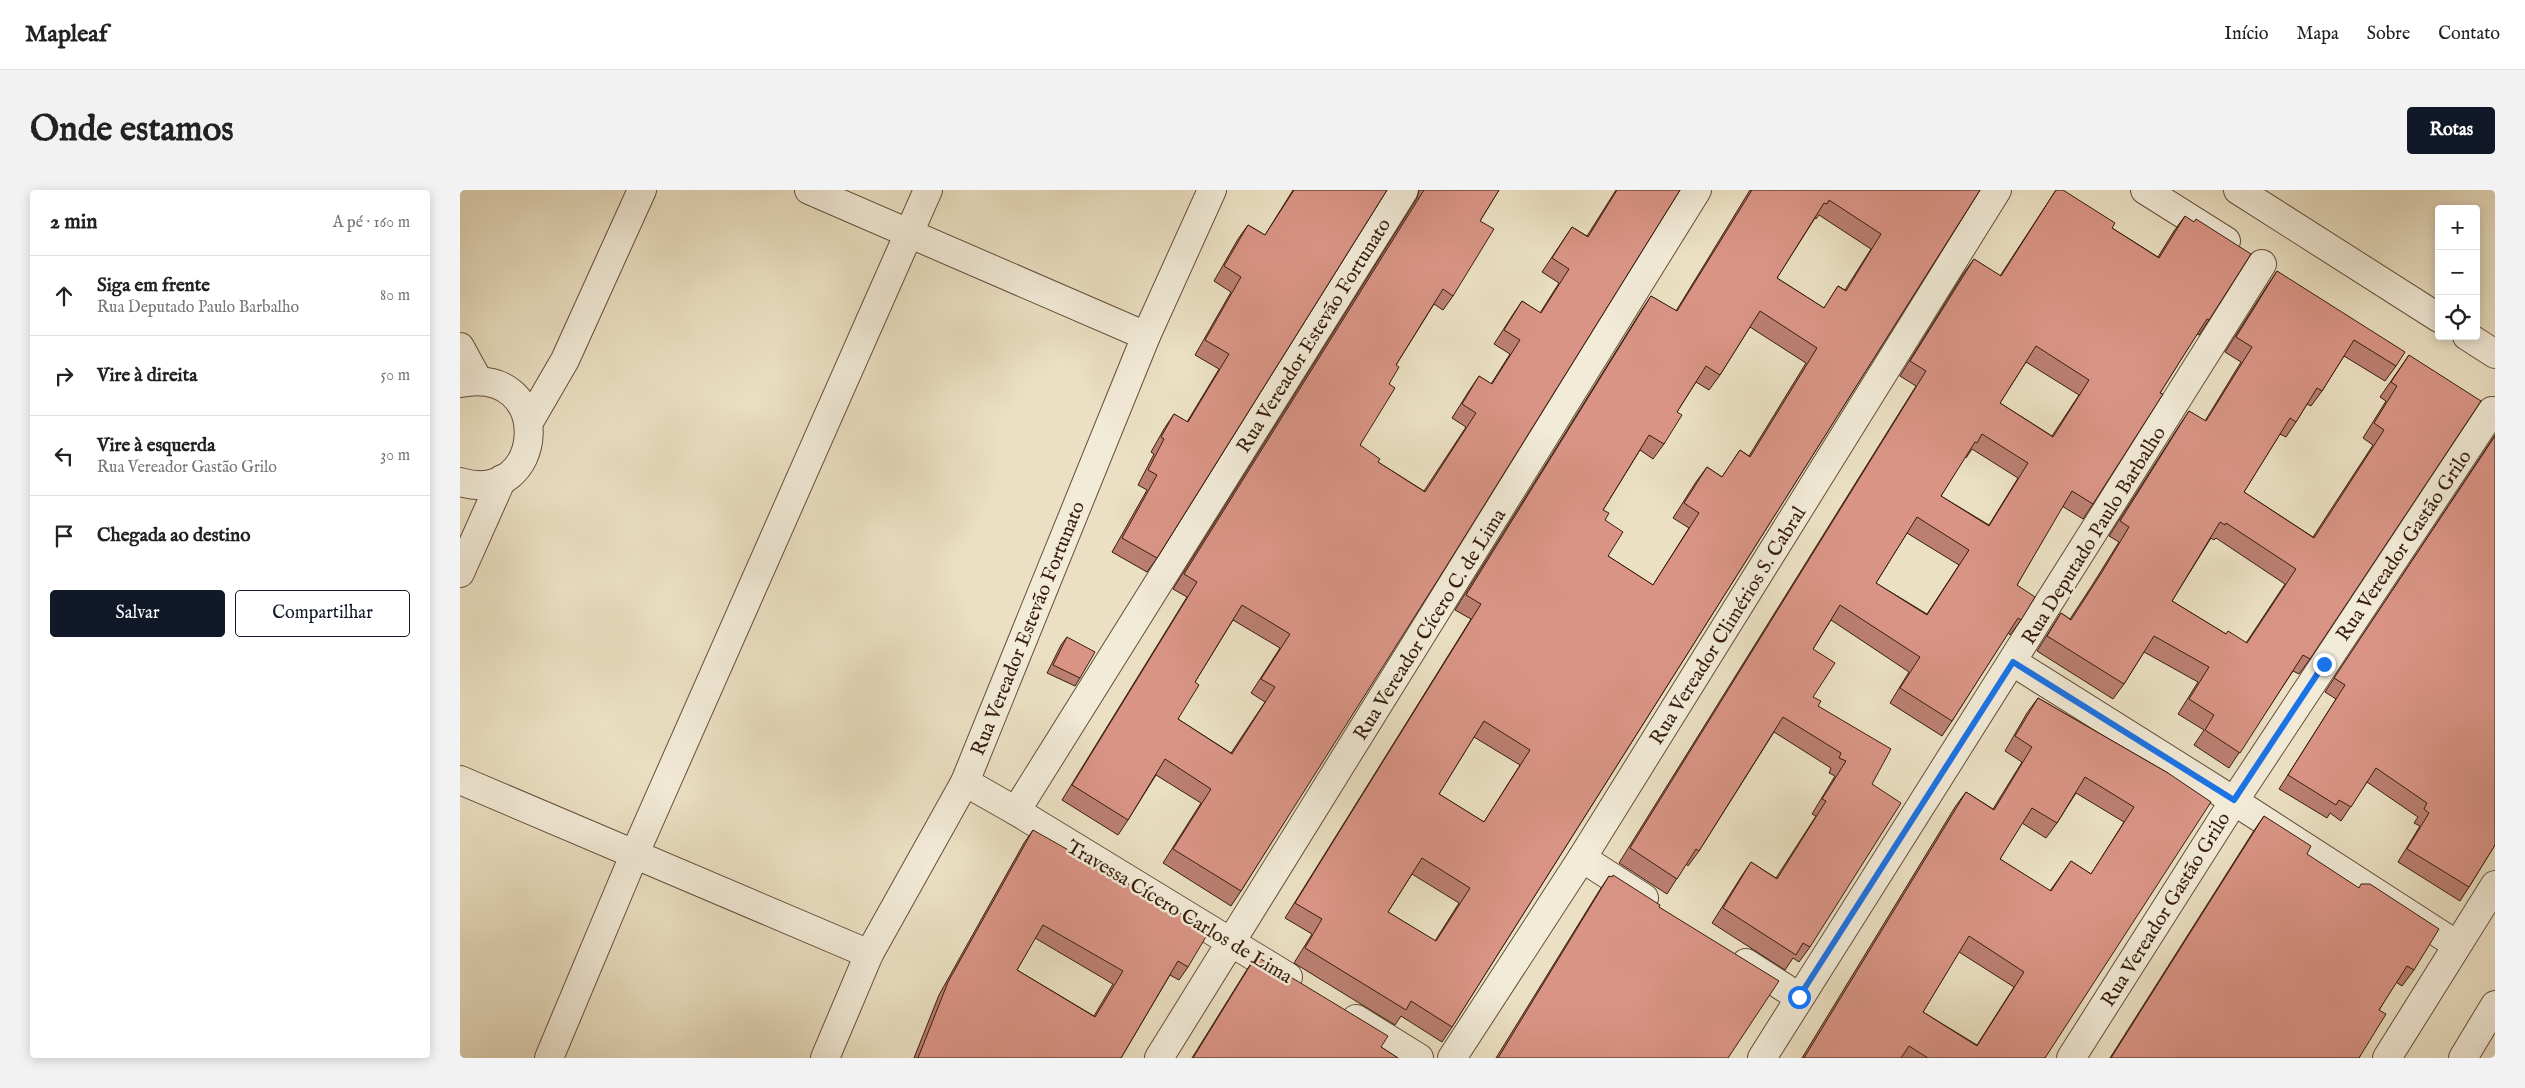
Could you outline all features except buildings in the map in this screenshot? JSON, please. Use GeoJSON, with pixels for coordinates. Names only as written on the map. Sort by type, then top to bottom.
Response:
{"type":"FeatureCollection","features":[{"type":"Feature","properties":{"kind":"street"},"geometry":{"type":"LineString","coordinates":[[529,422],[565,360],[642,190]]}},
{"type":"Feature","properties":{"kind":"street"},"geometry":{"type":"LineString","coordinates":[[809,190],[1146,336]]}},
{"type":"Feature","properties":{"kind":"street"},"geometry":{"type":"LineString","coordinates":[[549,1058],[635,853],[928,190]]}},
{"type":"Feature","properties":{"kind":"street","name":"Rua Vereador Estevão Fortunato"},"geometry":{"type":"LineString","coordinates":[[825,1058],[869,954],[964,782],[1146,336],[1212,190]]}},
{"type":"Feature","properties":{"kind":"street","name":"Rua Vereador Estevão Fortunato"},"geometry":{"type":"LineString","coordinates":[[1016,811],[1404,190]]}},
{"type":"Feature","properties":{"kind":"street","name":"Rua Vereador Cícero C. de Lima"},"geometry":{"type":"LineString","coordinates":[[1159,1058],[1697,190]]}},
{"type":"Feature","properties":{"kind":"street","name":"Rua Vereador Climérios S. Cabral"},"geometry":{"type":"LineString","coordinates":[[1452,1058],[1582,858],[1997,190]]}},
{"type":"Feature","properties":{"kind":"street"},"geometry":{"type":"LineString","coordinates":[[2145,190],[2287,280]]}},
{"type":"Feature","properties":{"kind":"street"},"geometry":{"type":"LineString","coordinates":[[2238,190],[2435,315]]}},
{"type":"Feature","properties":{"kind":"street","name":"Rua Deputado Paulo Barbalho"},"geometry":{"type":"LineString","coordinates":[[1762,1058],[2262,264]]}},
{"type":"Feature","properties":{"kind":"street"},"geometry":{"type":"LineString","coordinates":[[2473,340],[2495,354]]}},
{"type":"Feature","properties":{"kind":"street"},"geometry":{"type":"LineString","coordinates":[[460,347],[469,381],[495,383],[510,392],[522,405],[529,422],[530,439],[525,456],[515,470],[502,479],[486,484],[470,485],[460,482]]}},
{"type":"Feature","properties":{"kind":"street"},"geometry":{"type":"LineString","coordinates":[[2468,396],[2494,412]]}},
{"type":"Feature","properties":{"kind":"street","name":"Rua Vereador Gastão Grilo"},"geometry":{"type":"LineString","coordinates":[[2071,1058],[2234,800],[2494,412]]}},
{"type":"Feature","properties":{"kind":"street"},"geometry":{"type":"LineString","coordinates":[[460,573],[502,479]]}},
{"type":"Feature","properties":{"kind":"street"},"geometry":{"type":"LineString","coordinates":[[2013,662],[2234,800],[2457,946]]}},
{"type":"Feature","properties":{"kind":"street"},"geometry":{"type":"LineString","coordinates":[[460,780],[869,954]]}},
{"type":"Feature","properties":{"kind":"street","name":"Travessa Cícero Carlos de Lima"},"geometry":{"type":"LineString","coordinates":[[964,782],[1016,811],[1308,990]]}},
{"type":"Feature","properties":{"kind":"street"},"geometry":{"type":"LineString","coordinates":[[1582,858],[1666,912]]}},
{"type":"Feature","properties":{"kind":"street"},"geometry":{"type":"LineString","coordinates":[[2387,1058],[2495,885]]}},
{"type":"Feature","properties":{"kind":"street"},"geometry":{"type":"LineString","coordinates":[[1724,949],[1799,997]]}},
{"type":"Feature","properties":{"kind":"street"},"geometry":{"type":"LineString","coordinates":[[2463,1058],[2495,1005]]}},
{"type":"Feature","properties":{"kind":"street"},"geometry":{"type":"LineString","coordinates":[[1334,1006],[1419,1058]]}},
{"type":"Feature","properties":{"kind":"route"},"geometry":{"type":"LineString","coordinates":[[1799,997],[2013,662],[2234,800],[2324,664]]}}]}
